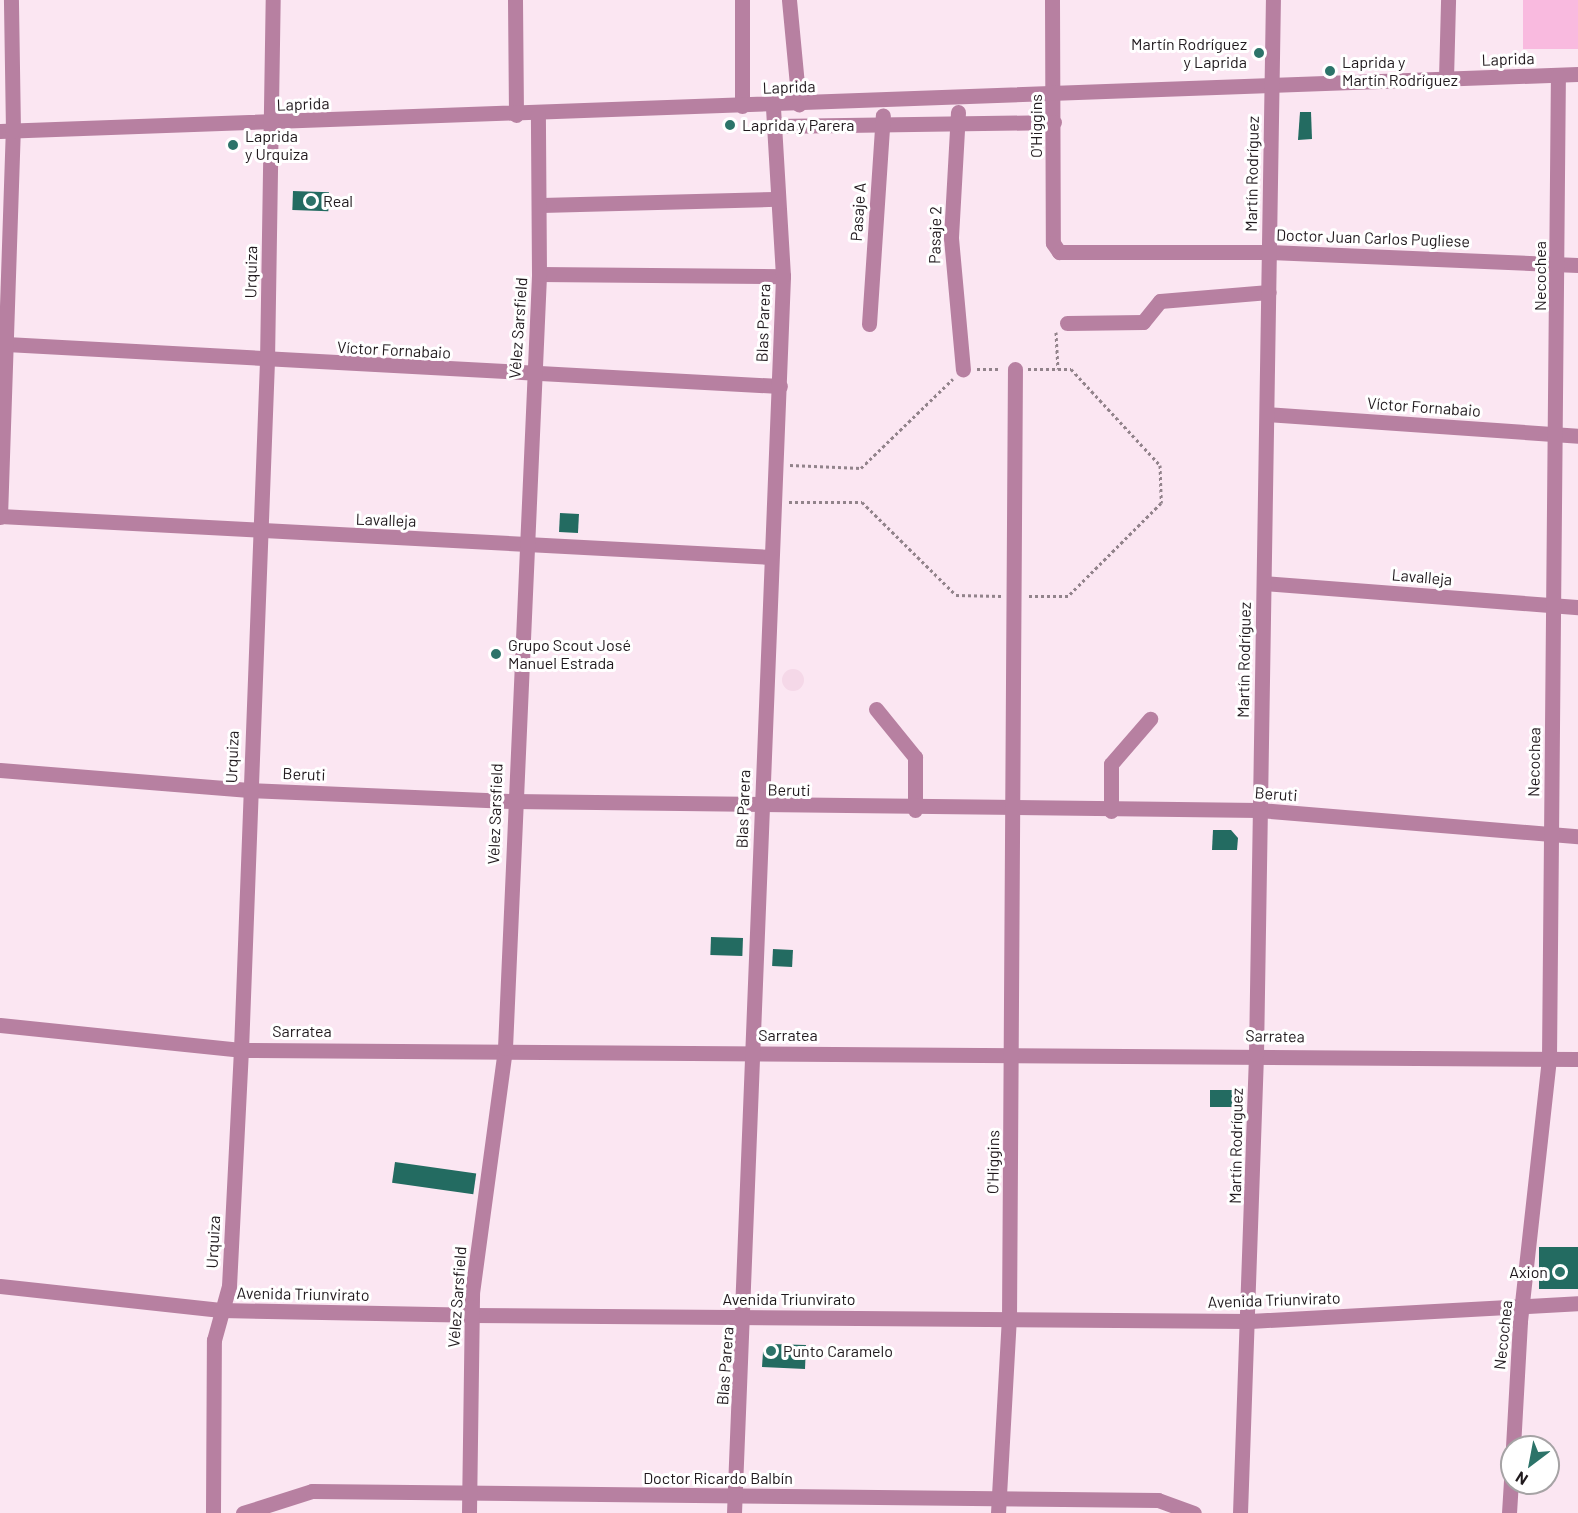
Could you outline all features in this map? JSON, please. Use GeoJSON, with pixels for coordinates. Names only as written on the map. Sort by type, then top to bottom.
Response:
{"type":"FeatureCollection","features":[{"type":"Feature","properties":{"kind":"street"},"geometry":{"type":"LineString","coordinates":[[0,517],[11,0]]}},
{"type":"Feature","properties":{"kind":"street","name":"Urquiza"},"geometry":{"type":"LineString","coordinates":[[213,1513],[214,1340],[229,1286],[241,1050],[249,790],[267,362],[273,123],[273,0]]}},
{"type":"Feature","properties":{"kind":"street"},"geometry":{"type":"LineString","coordinates":[[515,0],[516,115]]}},
{"type":"Feature","properties":{"kind":"street"},"geometry":{"type":"LineString","coordinates":[[742,0],[742,106]]}},
{"type":"Feature","properties":{"kind":"street"},"geometry":{"type":"LineString","coordinates":[[789,0],[799,105]]}},
{"type":"Feature","properties":{"kind":"street","name":"O'Higgins"},"geometry":{"type":"LineString","coordinates":[[1052,0],[1053,243],[1059,252]]}},
{"type":"Feature","properties":{"kind":"street","name":"Martín Rodríguez"},"geometry":{"type":"LineString","coordinates":[[1240,1513],[1250,1321],[1256,1054],[1274,0]]}},
{"type":"Feature","properties":{"kind":"street"},"geometry":{"type":"LineString","coordinates":[[1446,79],[1448,0]]}},
{"type":"Feature","properties":{"kind":"street","name":"Laprida"},"geometry":{"type":"LineString","coordinates":[[7,131],[883,103],[1578,74]]}},
{"type":"Feature","properties":{"kind":"street","name":"Necochea"},"geometry":{"type":"LineString","coordinates":[[1514,1435],[1523,1306],[1549,1058],[1555,606],[1558,75]]}},
{"type":"Feature","properties":{"kind":"street","name":"Pasaje 2"},"geometry":{"type":"LineString","coordinates":[[958,100],[951,238],[963,369]]}},
{"type":"Feature","properties":{"kind":"street","name":"Pasaje A"},"geometry":{"type":"LineString","coordinates":[[868,324],[883,103]]}},
{"type":"Feature","properties":{"kind":"street","name":"Blas Parera"},"geometry":{"type":"LineString","coordinates":[[734,1513],[746,1317],[761,808],[780,386],[783,276],[775,199],[773,106]]}},
{"type":"Feature","properties":{"kind":"street","name":"Vélez Sarsfield"},"geometry":{"type":"LineString","coordinates":[[469,1513],[471,1315],[506,1048],[512,801],[532,375],[539,274],[541,205],[538,114]]}},
{"type":"Feature","properties":{"kind":"street"},"geometry":{"type":"LineString","coordinates":[[775,126],[1054,122]]}},
{"type":"Feature","properties":{"kind":"street"},"geometry":{"type":"LineString","coordinates":[[541,205],[775,199]]}},
{"type":"Feature","properties":{"kind":"street","name":"Doctor Juan Carlos Pugliese"},"geometry":{"type":"LineString","coordinates":[[1059,252],[1269,252],[1578,265]]}},
{"type":"Feature","properties":{"kind":"street"},"geometry":{"type":"LineString","coordinates":[[539,274],[783,276]]}},
{"type":"Feature","properties":{"kind":"street"},"geometry":{"type":"LineString","coordinates":[[1062,324],[1137,323],[1160,301],[1269,291]]}},
{"type":"Feature","properties":{"kind":"street","name":"Víctor Fornabaio"},"geometry":{"type":"LineString","coordinates":[[4,353],[267,362],[780,386]]}},
{"type":"Feature","properties":{"kind":"street","name":"O'Higgins"},"geometry":{"type":"LineString","coordinates":[[998,1513],[1009,1319],[1015,369]]}},
{"type":"Feature","properties":{"kind":"street","name":"Víctor Fornabaio"},"geometry":{"type":"LineString","coordinates":[[1267,414],[1578,436]]}},
{"type":"Feature","properties":{"kind":"street","name":"Lavalleja"},"geometry":{"type":"LineString","coordinates":[[0,517],[260,533],[771,557]]}},
{"type":"Feature","properties":{"kind":"street","name":"Lavalleja"},"geometry":{"type":"LineString","coordinates":[[1264,583],[1578,608]]}},
{"type":"Feature","properties":{"kind":"street"},"geometry":{"type":"LineString","coordinates":[[876,709],[915,757],[915,810]]}},
{"type":"Feature","properties":{"kind":"street"},"geometry":{"type":"LineString","coordinates":[[1111,811],[1111,764],[1150,719]]}},
{"type":"Feature","properties":{"kind":"street","name":"Beruti"},"geometry":{"type":"LineString","coordinates":[[0,770],[249,790],[512,801],[915,810],[1259,810],[1578,836]]}},
{"type":"Feature","properties":{"kind":"street","name":"Sarratea"},"geometry":{"type":"LineString","coordinates":[[0,1025],[241,1050],[506,1048],[753,1053],[1256,1054],[1578,1059]]}},
{"type":"Feature","properties":{"kind":"street","name":"Avenida Triunvirato"},"geometry":{"type":"LineString","coordinates":[[0,1286],[221,1310],[471,1315],[1250,1321],[1578,1303]]}},
{"type":"Feature","properties":{"kind":"street","name":"Doctor Ricardo Balbín"},"geometry":{"type":"LineString","coordinates":[[243,1513],[312,1491],[470,1495],[999,1497],[1158,1500],[1194,1513]]}},
{"type":"Feature","properties":{"kind":"street"},"geometry":{"type":"LineString","coordinates":[[1509,1513],[1510,1495]]}},
{"type":"Feature","properties":{"kind":"path"},"geometry":{"type":"LineString","coordinates":[[1058,369],[1062,324]]}},
{"type":"Feature","properties":{"kind":"path"},"geometry":{"type":"LineString","coordinates":[[789,502],[862,502],[956,595],[1015,596],[1068,596],[1161,503],[1160,465],[1071,369],[963,369],[861,468],[790,465]]}},
{"type":"Feature","properties":{"kind":"path"},"geometry":{"type":"LineString","coordinates":[[790,474],[791,453]]}},
{"type":"Feature","properties":{"kind":"path"},"geometry":{"type":"LineString","coordinates":[[789,493],[789,514]]}},
{"type":"Feature","properties":{"kind":"shaded area"},"geometry":{"type":"Polygon","coordinates":[[[1523,0],[1578,0],[1578,49],[1523,49],[1523,0]]]}},
{"type":"Feature","properties":{"kind":"shaded area"},"geometry":{"type":"Polygon","coordinates":[[[793,669],[801,672],[804,680],[801,688],[793,691],[785,688],[782,680],[785,672],[793,669]]]}},
{"type":"Feature","properties":{"kind":"building"},"geometry":{"type":"Polygon","coordinates":[[[1300,112],[1311,112],[1312,139],[1298,140],[1300,112]]]}},
{"type":"Feature","properties":{"kind":"building","name":"Real"},"geometry":{"type":"Polygon","coordinates":[[[293,191],[329,192],[328,211],[292,210],[293,191]]]}},
{"type":"Feature","properties":{"kind":"building"},"geometry":{"type":"Polygon","coordinates":[[[560,513],[579,514],[578,533],[559,532],[560,513]]]}},
{"type":"Feature","properties":{"kind":"building"},"geometry":{"type":"Polygon","coordinates":[[[1213,830],[1231,830],[1238,838],[1237,850],[1212,850],[1213,830]]]}},
{"type":"Feature","properties":{"kind":"building"},"geometry":{"type":"Polygon","coordinates":[[[711,937],[743,938],[742,956],[710,955],[711,937]]]}},
{"type":"Feature","properties":{"kind":"building"},"geometry":{"type":"Polygon","coordinates":[[[773,949],[793,950],[792,967],[772,966],[773,949]]]}},
{"type":"Feature","properties":{"kind":"building"},"geometry":{"type":"Polygon","coordinates":[[[1210,1090],[1233,1090],[1233,1107],[1210,1107],[1210,1090]]]}},
{"type":"Feature","properties":{"kind":"building"},"geometry":{"type":"Polygon","coordinates":[[[395,1162],[476,1173],[473,1194],[392,1183],[395,1162]]]}},
{"type":"Feature","properties":{"kind":"building"},"geometry":{"type":"Polygon","coordinates":[[[1539,1247],[1578,1247],[1578,1289],[1539,1289],[1539,1247]]]}},
{"type":"Feature","properties":{"kind":"building"},"geometry":{"type":"Polygon","coordinates":[[[771,1344],[806,1345],[805,1369],[762,1367],[763,1352],[771,1344]]]}},
{"type":"Feature","properties":{"kind":"place","name":"Martín Rodríguez y Laprida"},"geometry":{"type":"Point","coordinates":[1259,53]}},
{"type":"Feature","properties":{"kind":"place","name":"Laprida y Martín Rodríguez"},"geometry":{"type":"Point","coordinates":[1330,71]}},
{"type":"Feature","properties":{"kind":"place","name":"Laprida y Parera"},"geometry":{"type":"Point","coordinates":[730,125]}},
{"type":"Feature","properties":{"kind":"place","name":"Laprida y Urquiza"},"geometry":{"type":"Point","coordinates":[233,145]}},
{"type":"Feature","properties":{"kind":"place","name":"Real"},"geometry":{"type":"Point","coordinates":[311,201]}},
{"type":"Feature","properties":{"kind":"place","name":"Grupo Scout José Manuel Estrada"},"geometry":{"type":"Point","coordinates":[496,654]}},
{"type":"Feature","properties":{"kind":"place","name":"Axion"},"geometry":{"type":"Point","coordinates":[1560,1272]}},
{"type":"Feature","properties":{"kind":"place","name":"Punto Caramelo"},"geometry":{"type":"Point","coordinates":[771,1351]}}]}
